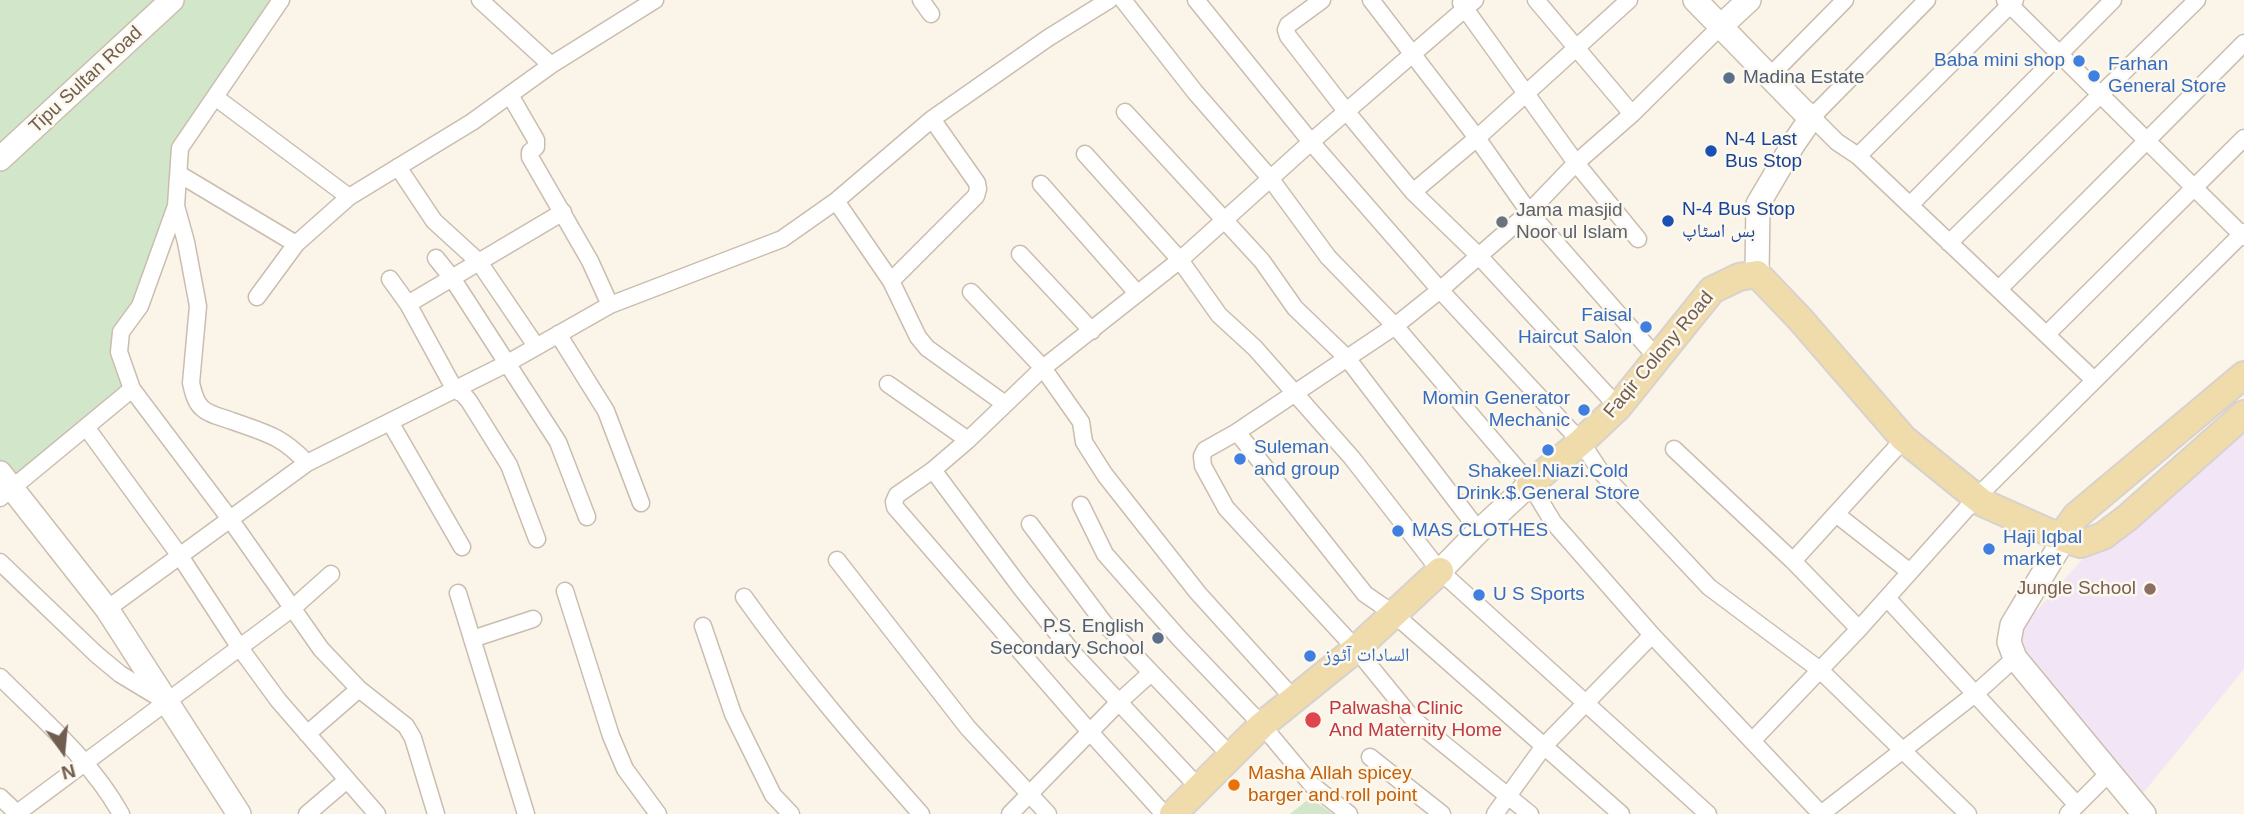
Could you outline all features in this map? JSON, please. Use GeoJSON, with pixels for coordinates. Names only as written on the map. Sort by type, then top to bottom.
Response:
{"type":"FeatureCollection","features":[{"type":"Feature","properties":{"kind":"main road","name":"Tipu Sultan Road"},"geometry":{"type":"LineString","coordinates":[[0,159],[172,0]]}},
{"type":"Feature","properties":{"kind":"main road"},"geometry":{"type":"LineString","coordinates":[[1695,0],[1803,111],[1812,117],[1758,204],[1757,274],[1905,439],[1983,503],[2081,544],[2103,536],[2127,518],[2244,414]]}},
{"type":"Feature","properties":{"kind":"main road"},"geometry":{"type":"LineString","coordinates":[[1721,26],[1749,0]]}},
{"type":"Feature","properties":{"kind":"main road","name":"Faqir Colony Road"},"geometry":{"type":"LineString","coordinates":[[1173,814],[1262,724],[1356,649],[1479,531],[1618,407],[1712,290],[1739,277],[1757,274]]}},
{"type":"Feature","properties":{"kind":"main road"},"geometry":{"type":"LineString","coordinates":[[2144,814],[2015,658],[2009,642],[2012,625],[2076,516],[2244,375]]}},
{"type":"Feature","properties":{"kind":"main road"},"geometry":{"type":"LineString","coordinates":[[4,487],[107,609],[239,814]]}},
{"type":"Feature","properties":{"kind":"street"},"geometry":{"type":"LineString","coordinates":[[281,0],[180,148],[176,206],[140,306],[121,332],[119,352],[132,389],[294,607],[321,649],[359,689],[406,726],[413,738],[436,814]]}},
{"type":"Feature","properties":{"kind":"street"},"geometry":{"type":"LineString","coordinates":[[480,0],[551,65]]}},
{"type":"Feature","properties":{"kind":"street"},"geometry":{"type":"LineString","coordinates":[[921,0],[930,14]]}},
{"type":"Feature","properties":{"kind":"street"},"geometry":{"type":"LineString","coordinates":[[107,609],[307,463],[506,364],[610,305],[782,239],[836,201],[932,118],[1048,38],[1109,0]]}},
{"type":"Feature","properties":{"kind":"street"},"geometry":{"type":"LineString","coordinates":[[1122,0],[1195,92],[1270,178],[1328,257],[1395,326],[1530,485],[1553,522],[1652,635],[1821,814],[1903,752],[2015,658]]}},
{"type":"Feature","properties":{"kind":"street"},"geometry":{"type":"LineString","coordinates":[[1196,0],[1311,142],[1440,290],[1581,442],[1601,472],[1709,587],[1820,670],[1968,814]]}},
{"type":"Feature","properties":{"kind":"street"},"geometry":{"type":"LineString","coordinates":[[1322,0],[1288,25],[1288,36],[1413,192],[1479,256],[1618,407]]}},
{"type":"Feature","properties":{"kind":"street"},"geometry":{"type":"LineString","coordinates":[[1371,0],[1477,138],[1529,212],[1657,358]]}},
{"type":"Feature","properties":{"kind":"street"},"geometry":{"type":"LineString","coordinates":[[1536,0],[1632,114]]}},
{"type":"Feature","properties":{"kind":"street"},"geometry":{"type":"LineString","coordinates":[[1413,192],[1477,138],[1629,0]]}},
{"type":"Feature","properties":{"kind":"street"},"geometry":{"type":"LineString","coordinates":[[1769,76],[1845,0]]}},
{"type":"Feature","properties":{"kind":"street"},"geometry":{"type":"LineString","coordinates":[[1927,0],[1812,117],[1838,142],[1858,156],[2093,379]]}},
{"type":"Feature","properties":{"kind":"street"},"geometry":{"type":"LineString","coordinates":[[1910,205],[2113,0]]}},
{"type":"Feature","properties":{"kind":"street"},"geometry":{"type":"LineString","coordinates":[[1950,243],[2197,0]]}},
{"type":"Feature","properties":{"kind":"street"},"geometry":{"type":"LineString","coordinates":[[257,297],[296,244],[349,197],[472,121],[551,65],[653,1]]}},
{"type":"Feature","properties":{"kind":"street"},"geometry":{"type":"LineString","coordinates":[[1753,740],[1859,629],[1977,497],[2093,379],[2243,234],[2100,95],[2010,2],[1858,156]]}},
{"type":"Feature","properties":{"kind":"street"},"geometry":{"type":"LineString","coordinates":[[1164,814],[895,507],[897,495],[933,470],[968,440],[1043,368],[1180,260],[1466,3],[1526,94],[1576,163],[1637,239]]}},
{"type":"Feature","properties":{"kind":"street"},"geometry":{"type":"LineString","coordinates":[[1530,814],[1413,719],[1356,649],[1226,508],[1203,466],[1202,456],[1205,450],[1237,432],[1395,326],[1440,290],[1529,212],[1576,163],[1632,114],[1721,26]]}},
{"type":"Feature","properties":{"kind":"street"},"geometry":{"type":"LineString","coordinates":[[1999,289],[2244,43]]}},
{"type":"Feature","properties":{"kind":"street"},"geometry":{"type":"LineString","coordinates":[[510,94],[536,140],[537,147],[530,152],[530,157],[590,261],[610,305]]}},
{"type":"Feature","properties":{"kind":"street"},"geometry":{"type":"LineString","coordinates":[[215,97],[349,197]]}},
{"type":"Feature","properties":{"kind":"street"},"geometry":{"type":"LineString","coordinates":[[1125,112],[1262,261],[1295,308],[1348,358],[1479,531]]}},
{"type":"Feature","properties":{"kind":"street"},"geometry":{"type":"LineString","coordinates":[[891,281],[976,196],[978,189],[977,183],[932,118]]}},
{"type":"Feature","properties":{"kind":"street"},"geometry":{"type":"LineString","coordinates":[[2047,334],[2244,138]]}},
{"type":"Feature","properties":{"kind":"street"},"geometry":{"type":"LineString","coordinates":[[1085,154],[1180,260],[1219,315],[1255,348],[1352,458],[1440,571],[1708,814]]}},
{"type":"Feature","properties":{"kind":"street"},"geometry":{"type":"LineString","coordinates":[[398,167],[434,221],[479,262],[536,346]]}},
{"type":"Feature","properties":{"kind":"street"},"geometry":{"type":"LineString","coordinates":[[179,174],[296,244]]}},
{"type":"Feature","properties":{"kind":"street"},"geometry":{"type":"LineString","coordinates":[[1041,184],[1137,293]]}},
{"type":"Feature","properties":{"kind":"street"},"geometry":{"type":"LineString","coordinates":[[836,201],[891,281],[918,337],[927,348],[1006,404]]}},
{"type":"Feature","properties":{"kind":"street"},"geometry":{"type":"LineString","coordinates":[[176,206],[198,306],[191,383],[194,394],[201,407],[212,414],[274,436],[291,446],[307,463]]}},
{"type":"Feature","properties":{"kind":"street"},"geometry":{"type":"LineString","coordinates":[[408,304],[563,212]]}},
{"type":"Feature","properties":{"kind":"street"},"geometry":{"type":"LineString","coordinates":[[1020,254],[1092,331]]}},
{"type":"Feature","properties":{"kind":"street"},"geometry":{"type":"LineString","coordinates":[[436,258],[452,278],[558,442],[587,517]]}},
{"type":"Feature","properties":{"kind":"street"},"geometry":{"type":"LineString","coordinates":[[390,279],[408,304],[456,390],[469,401],[509,465],[537,539]]}},
{"type":"Feature","properties":{"kind":"street"},"geometry":{"type":"LineString","coordinates":[[971,292],[1043,368],[1081,422],[1084,442],[1104,475],[1198,593],[1293,698]]}},
{"type":"Feature","properties":{"kind":"street"},"geometry":{"type":"LineString","coordinates":[[558,334],[606,411],[641,503]]}},
{"type":"Feature","properties":{"kind":"street"},"geometry":{"type":"LineString","coordinates":[[888,384],[968,440]]}},
{"type":"Feature","properties":{"kind":"street"},"geometry":{"type":"LineString","coordinates":[[4,487],[86,427],[132,389]]}},
{"type":"Feature","properties":{"kind":"street"},"geometry":{"type":"LineString","coordinates":[[390,422],[462,547]]}},
{"type":"Feature","properties":{"kind":"street"},"geometry":{"type":"LineString","coordinates":[[86,427],[180,556],[240,648],[307,734],[377,814]]}},
{"type":"Feature","properties":{"kind":"street"},"geometry":{"type":"LineString","coordinates":[[1237,432],[1365,594],[1394,614],[1621,814]]}},
{"type":"Feature","properties":{"kind":"street"},"geometry":{"type":"LineString","coordinates":[[1793,561],[1905,439]]}},
{"type":"Feature","properties":{"kind":"street"},"geometry":{"type":"LineString","coordinates":[[1674,449],[1793,561],[1859,629]]}},
{"type":"Feature","properties":{"kind":"street"},"geometry":{"type":"LineString","coordinates":[[933,470],[1074,654],[1199,788]]}},
{"type":"Feature","properties":{"kind":"street"},"geometry":{"type":"LineString","coordinates":[[1081,505],[1105,554],[1179,638],[1262,724],[1312,785],[1349,814]]}},
{"type":"Feature","properties":{"kind":"street"},"geometry":{"type":"LineString","coordinates":[[1836,514],[1910,572]]}},
{"type":"Feature","properties":{"kind":"street"},"geometry":{"type":"LineString","coordinates":[[1030,524],[1104,623],[1231,756]]}},
{"type":"Feature","properties":{"kind":"street"},"geometry":{"type":"LineString","coordinates":[[837,560],[968,728],[1048,814]]}},
{"type":"Feature","properties":{"kind":"street"},"geometry":{"type":"LineString","coordinates":[[0,562],[96,654],[120,674],[166,701]]}},
{"type":"Feature","properties":{"kind":"street"},"geometry":{"type":"LineString","coordinates":[[0,797],[17,814],[294,607],[331,574]]}},
{"type":"Feature","properties":{"kind":"street"},"geometry":{"type":"LineString","coordinates":[[565,591],[611,736],[625,769],[658,814]]}},
{"type":"Feature","properties":{"kind":"street"},"geometry":{"type":"LineString","coordinates":[[458,593],[526,814]]}},
{"type":"Feature","properties":{"kind":"street"},"geometry":{"type":"LineString","coordinates":[[744,597],[780,648],[831,711],[921,814]]}},
{"type":"Feature","properties":{"kind":"street"},"geometry":{"type":"LineString","coordinates":[[1887,598],[1975,694],[2073,809],[2110,772]]}},
{"type":"Feature","properties":{"kind":"street"},"geometry":{"type":"LineString","coordinates":[[471,639],[533,619]]}},
{"type":"Feature","properties":{"kind":"street"},"geometry":{"type":"LineString","coordinates":[[703,626],[733,714],[773,795],[791,814]]}},
{"type":"Feature","properties":{"kind":"street"},"geometry":{"type":"LineString","coordinates":[[1495,814],[1544,746],[1652,635]]}},
{"type":"Feature","properties":{"kind":"street"},"geometry":{"type":"LineString","coordinates":[[1010,814],[1120,701],[1151,673]]}},
{"type":"Feature","properties":{"kind":"street"},"geometry":{"type":"LineString","coordinates":[[0,677],[85,761],[121,814]]}},
{"type":"Feature","properties":{"kind":"street"},"geometry":{"type":"LineString","coordinates":[[307,734],[359,689]]}},
{"type":"Feature","properties":{"kind":"street"},"geometry":{"type":"LineString","coordinates":[[1370,757],[1442,814]]}},
{"type":"Feature","properties":{"kind":"street"},"geometry":{"type":"LineString","coordinates":[[307,814],[347,780]]}},
{"type":"Feature","properties":{"kind":"shaded area","name":"Jungle School"},"geometry":{"type":"Polygon","coordinates":[[[2244,414],[2244,669],[2135,803],[2009,642],[2103,536],[2244,414]]]}},
{"type":"Feature","properties":{"kind":"green space"},"geometry":{"type":"Polygon","coordinates":[[[0,0],[283,0],[182,149],[177,207],[122,334],[133,391],[13,491],[0,475],[0,0]]]}},
{"type":"Feature","properties":{"kind":"green space"},"geometry":{"type":"Polygon","coordinates":[[[1310,798],[1333,814],[1290,814],[1310,798]]]}},
{"type":"Feature","properties":{"kind":"place","name":"Baba mini shop"},"geometry":{"type":"Point","coordinates":[2079,61]}},
{"type":"Feature","properties":{"kind":"place","name":"Farhan General Store"},"geometry":{"type":"Point","coordinates":[2094,76]}},
{"type":"Feature","properties":{"kind":"place","name":"Madina Estate"},"geometry":{"type":"Point","coordinates":[1729,78]}},
{"type":"Feature","properties":{"kind":"place","name":"N-4 Last Bus Stop"},"geometry":{"type":"Point","coordinates":[1711,151]}},
{"type":"Feature","properties":{"kind":"place","name":"N-4 Bus Stop بس اسٹاپ"},"geometry":{"type":"Point","coordinates":[1668,221]}},
{"type":"Feature","properties":{"kind":"place","name":"Jama masjid Noor ul Islam"},"geometry":{"type":"Point","coordinates":[1502,222]}},
{"type":"Feature","properties":{"kind":"place","name":"Faisal Haircut Salon"},"geometry":{"type":"Point","coordinates":[1646,327]}},
{"type":"Feature","properties":{"kind":"place","name":"Momin Generator Mechanic"},"geometry":{"type":"Point","coordinates":[1584,410]}},
{"type":"Feature","properties":{"kind":"place","name":"Shakeel.Niazi.Cold Drink.$.General Store"},"geometry":{"type":"Point","coordinates":[1548,450]}},
{"type":"Feature","properties":{"kind":"place","name":"Suleman and group"},"geometry":{"type":"Point","coordinates":[1240,459]}},
{"type":"Feature","properties":{"kind":"place","name":"MAS CLOTHES"},"geometry":{"type":"Point","coordinates":[1398,531]}},
{"type":"Feature","properties":{"kind":"place","name":"Haji Iqbal market"},"geometry":{"type":"Point","coordinates":[1989,549]}},
{"type":"Feature","properties":{"kind":"place","name":"Jungle School"},"geometry":{"type":"Point","coordinates":[2150,589]}},
{"type":"Feature","properties":{"kind":"place","name":"U S Sports"},"geometry":{"type":"Point","coordinates":[1479,595]}},
{"type":"Feature","properties":{"kind":"place","name":"P.S. English Secondary School"},"geometry":{"type":"Point","coordinates":[1158,638]}},
{"type":"Feature","properties":{"kind":"place","name":"السادات آٹوز"},"geometry":{"type":"Point","coordinates":[1310,656]}},
{"type":"Feature","properties":{"kind":"place","name":"Palwasha Clinic And Maternity Home"},"geometry":{"type":"Point","coordinates":[1313,720]}},
{"type":"Feature","properties":{"kind":"place","name":"Masha Allah spicey barger and roll point"},"geometry":{"type":"Point","coordinates":[1234,785]}}]}
